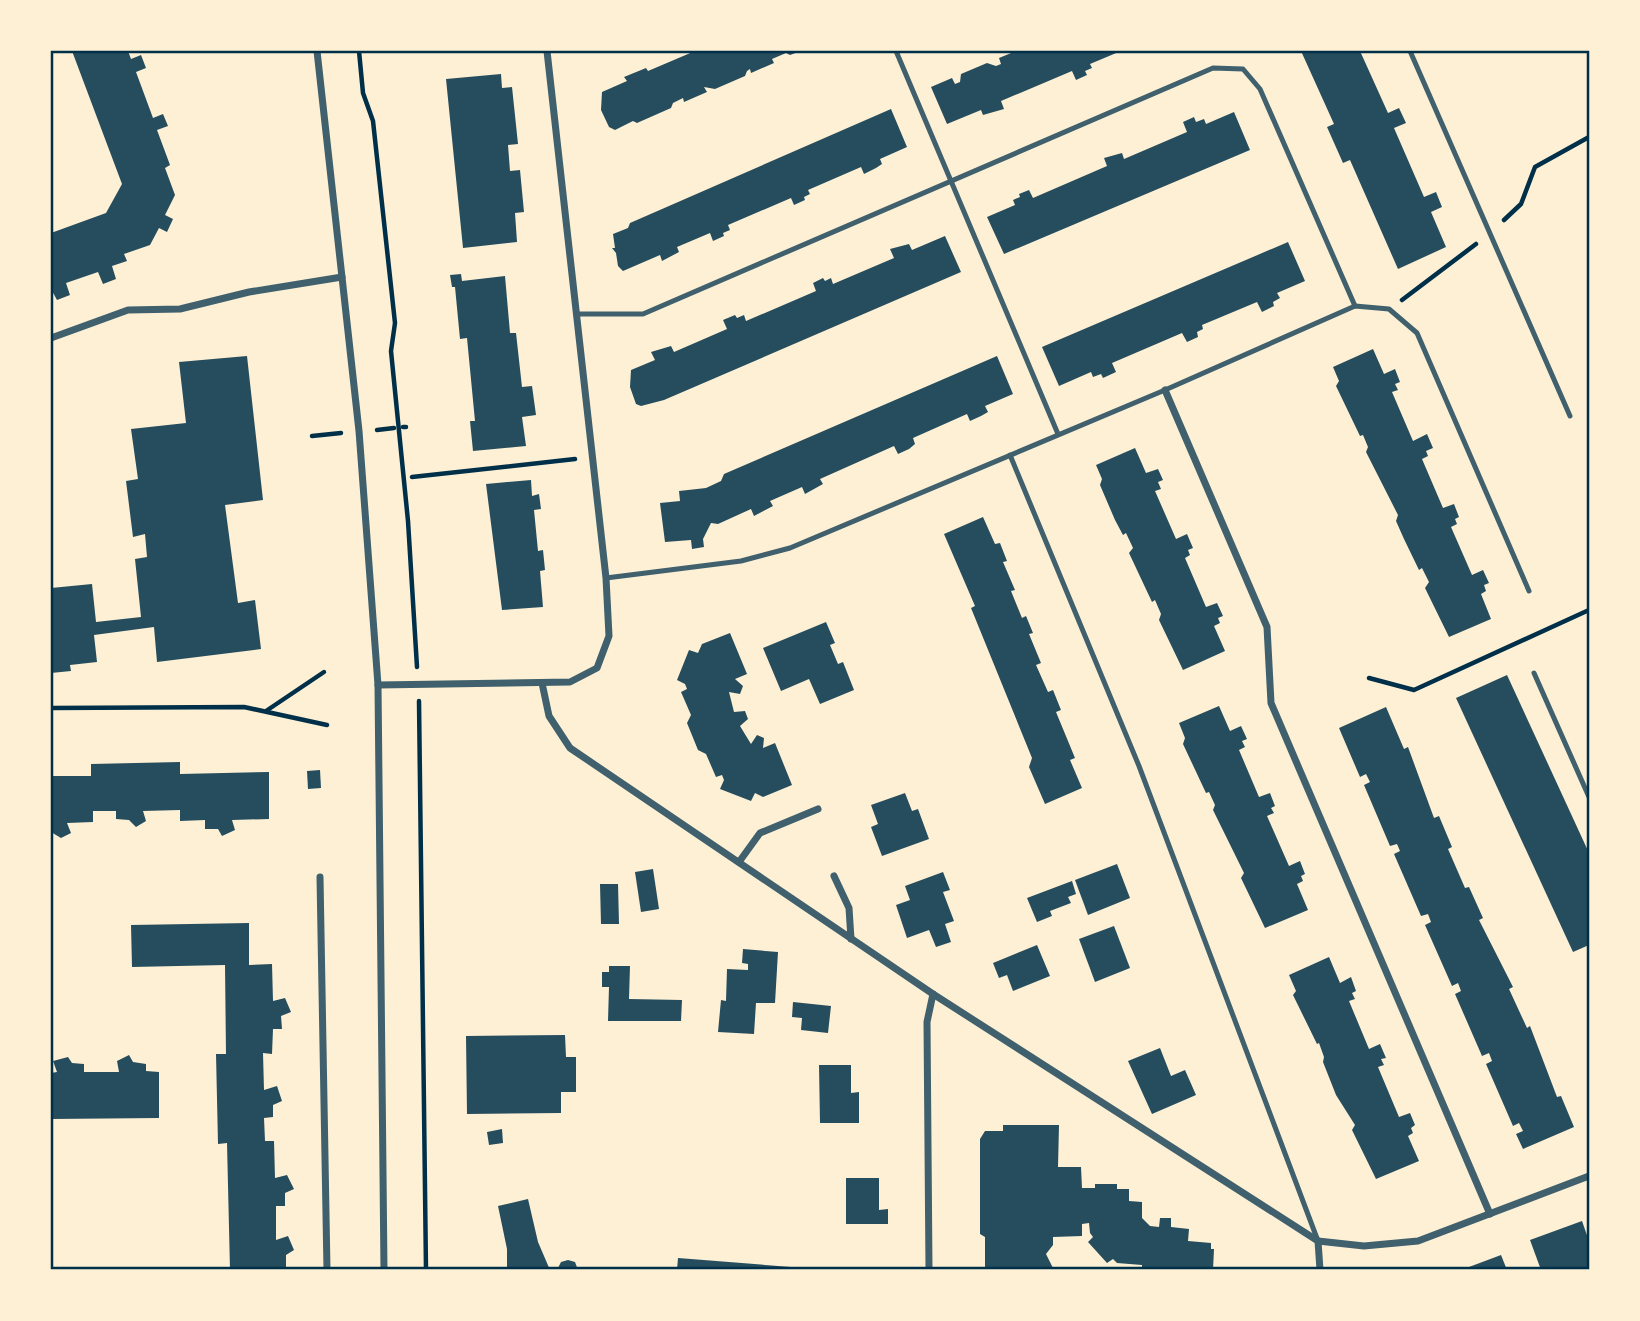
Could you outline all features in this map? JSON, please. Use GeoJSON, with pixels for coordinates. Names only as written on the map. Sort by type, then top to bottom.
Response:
{"type":"FeatureCollection","features":[{"type":"Feature","properties":{"kind":"street"},"geometry":{"type":"LineString","coordinates":[[317,51],[359,431],[378,685],[384,1270]]}},
{"type":"Feature","properties":{"kind":"street"},"geometry":{"type":"LineString","coordinates":[[378,685],[570,682],[597,668],[609,636],[606,578],[547,51]]}},
{"type":"Feature","properties":{"kind":"street"},"geometry":{"type":"LineString","coordinates":[[51,338],[128,310],[180,309],[249,292],[342,277]]}},
{"type":"Feature","properties":{"kind":"street"},"geometry":{"type":"LineString","coordinates":[[1165,390],[1267,627],[1271,704],[1490,1214]]}},
{"type":"Feature","properties":{"kind":"street"},"geometry":{"type":"LineString","coordinates":[[542,683],[550,716],[570,748],[933,994],[1318,1241],[1364,1246],[1418,1241],[1589,1176]]}},
{"type":"Feature","properties":{"kind":"street"},"geometry":{"type":"LineString","coordinates":[[738,862],[760,834],[818,809]]}},
{"type":"Feature","properties":{"kind":"street"},"geometry":{"type":"LineString","coordinates":[[834,876],[849,908],[852,939]]}},
{"type":"Feature","properties":{"kind":"street"},"geometry":{"type":"LineString","coordinates":[[320,877],[327,1270]]}},
{"type":"Feature","properties":{"kind":"street"},"geometry":{"type":"LineString","coordinates":[[929,1270],[927,1022],[933,994]]}},
{"type":"Feature","properties":{"kind":"street"},"geometry":{"type":"LineString","coordinates":[[1318,1241],[1320,1270]]}},
{"type":"Feature","properties":{"kind":"lane"},"geometry":{"type":"LineString","coordinates":[[896,51],[1058,434]]}},
{"type":"Feature","properties":{"kind":"lane"},"geometry":{"type":"LineString","coordinates":[[1410,51],[1570,416]]}},
{"type":"Feature","properties":{"kind":"lane"},"geometry":{"type":"LineString","coordinates":[[577,314],[643,314],[1213,68],[1243,69],[1260,89],[1355,306]]}},
{"type":"Feature","properties":{"kind":"lane"},"geometry":{"type":"LineString","coordinates":[[606,578],[741,561],[790,548],[1165,390],[1355,306],[1389,309],[1417,333],[1530,591]]}},
{"type":"Feature","properties":{"kind":"lane"},"geometry":{"type":"LineString","coordinates":[[1010,455],[1139,766],[1318,1241]]}},
{"type":"Feature","properties":{"kind":"lane"},"geometry":{"type":"LineString","coordinates":[[1534,673],[1589,797]]}},
{"type":"Feature","properties":{"kind":"path"},"geometry":{"type":"LineString","coordinates":[[359,51],[363,93],[373,121],[395,323],[391,351],[408,521],[418,684],[426,1270]]}},
{"type":"Feature","properties":{"kind":"path"},"geometry":{"type":"LineString","coordinates":[[1389,309],[1490,233],[1521,204],[1535,167],[1589,137]]}},
{"type":"Feature","properties":{"kind":"path"},"geometry":{"type":"LineString","coordinates":[[412,477],[591,457]]}},
{"type":"Feature","properties":{"kind":"path"},"geometry":{"type":"LineString","coordinates":[[1369,678],[1414,690],[1589,610]]}},
{"type":"Feature","properties":{"kind":"path"},"geometry":{"type":"LineString","coordinates":[[265,712],[324,672]]}},
{"type":"Feature","properties":{"kind":"path"},"geometry":{"type":"LineString","coordinates":[[51,708],[244,707],[327,725]]}},
{"type":"Feature","properties":{"kind":"building"},"geometry":{"type":"Polygon","coordinates":[[[72,51],[128,51],[131,59],[141,55],[146,68],[136,72],[153,118],[163,114],[168,126],[157,130],[170,165],[165,168],[175,195],[165,215],[173,219],[167,232],[159,228],[150,245],[124,254],[127,261],[112,266],[116,279],[103,284],[98,272],[66,283],[70,295],[57,300],[51,289],[51,233],[106,213],[122,184],[72,51]]]}},
{"type":"Feature","properties":{"kind":"building"},"geometry":{"type":"Polygon","coordinates":[[[695,51],[801,51],[772,59],[774,63],[751,73],[750,69],[745,76],[715,89],[704,87],[707,92],[684,102],[683,98],[673,103],[671,108],[637,123],[633,121],[615,130],[609,127],[601,110],[602,92],[627,81],[624,77],[646,68],[648,71],[695,51]]]}},
{"type":"Feature","properties":{"kind":"building"},"geometry":{"type":"Polygon","coordinates":[[[1016,51],[1121,51],[1090,64],[1092,68],[1085,71],[1087,75],[1076,80],[1072,71],[1001,101],[1004,109],[983,115],[981,110],[947,124],[931,87],[952,78],[955,84],[960,82],[961,74],[987,63],[996,66],[1001,64],[999,58],[1016,51]]]}},
{"type":"Feature","properties":{"kind":"building"},"geometry":{"type":"Polygon","coordinates":[[[1301,51],[1360,51],[1388,113],[1399,108],[1406,123],[1394,128],[1424,197],[1436,192],[1442,207],[1431,212],[1446,247],[1398,269],[1350,160],[1343,163],[1327,127],[1334,124],[1301,51]]]}},
{"type":"Feature","properties":{"kind":"building"},"geometry":{"type":"Polygon","coordinates":[[[501,74],[502,88],[512,87],[518,144],[508,145],[510,171],[520,170],[524,212],[515,213],[517,242],[463,248],[446,79],[501,74]]]}},
{"type":"Feature","properties":{"kind":"building"},"geometry":{"type":"Polygon","coordinates":[[[891,109],[907,147],[880,159],[882,164],[876,168],[864,174],[861,167],[808,190],[810,194],[804,197],[805,200],[794,205],[791,198],[728,225],[730,230],[713,241],[710,233],[677,247],[679,252],[662,261],[660,255],[623,271],[618,266],[616,253],[612,248],[615,248],[613,234],[628,228],[630,223],[891,109]]]}},
{"type":"Feature","properties":{"kind":"building"},"geometry":{"type":"Polygon","coordinates":[[[1234,112],[1250,150],[1004,254],[987,217],[1015,205],[1013,200],[1020,197],[1019,194],[1029,190],[1033,198],[1107,166],[1104,158],[1122,153],[1124,159],[1187,132],[1183,122],[1194,117],[1196,122],[1204,119],[1206,124],[1234,112]]]}},
{"type":"Feature","properties":{"kind":"building"},"geometry":{"type":"Polygon","coordinates":[[[945,236],[961,272],[664,400],[641,406],[636,404],[630,387],[631,370],[655,360],[651,352],[671,346],[674,352],[727,329],[723,320],[744,315],[746,321],[816,291],[813,283],[823,278],[825,281],[831,278],[833,284],[894,258],[890,249],[909,244],[912,250],[945,236]]]}},
{"type":"Feature","properties":{"kind":"building"},"geometry":{"type":"Polygon","coordinates":[[[1288,242],[1305,281],[1277,293],[1280,298],[1273,302],[1274,306],[1262,312],[1257,302],[1202,325],[1203,329],[1197,332],[1198,337],[1187,342],[1182,333],[1112,363],[1116,372],[1103,378],[1101,374],[1093,377],[1091,372],[1059,386],[1042,347],[1288,242]]]}},
{"type":"Feature","properties":{"kind":"building"},"geometry":{"type":"Polygon","coordinates":[[[461,274],[462,281],[505,276],[510,333],[516,333],[522,387],[532,386],[536,415],[522,417],[526,446],[473,451],[470,421],[475,421],[467,338],[460,339],[455,287],[452,287],[450,275],[461,274]]]}},
{"type":"Feature","properties":{"kind":"building"},"geometry":{"type":"Polygon","coordinates":[[[1373,349],[1384,374],[1395,369],[1400,382],[1395,384],[1398,390],[1392,392],[1413,441],[1427,434],[1433,448],[1426,451],[1428,456],[1422,459],[1443,508],[1454,504],[1459,517],[1455,519],[1457,524],[1451,527],[1472,575],[1483,570],[1489,583],[1484,585],[1486,591],[1481,594],[1491,619],[1449,637],[1425,588],[1429,582],[1422,568],[1419,570],[1396,521],[1398,515],[1366,452],[1368,447],[1363,435],[1360,436],[1336,386],[1339,381],[1333,367],[1373,349]]]}},
{"type":"Feature","properties":{"kind":"building"},"geometry":{"type":"Polygon","coordinates":[[[247,356],[263,500],[225,505],[238,603],[255,600],[261,649],[157,662],[154,627],[94,635],[97,662],[70,665],[71,671],[51,673],[51,588],[92,584],[96,622],[141,617],[135,559],[147,557],[145,534],[133,537],[126,481],[138,479],[131,429],[186,423],[179,362],[247,356]]]}},
{"type":"Feature","properties":{"kind":"building"},"geometry":{"type":"Polygon","coordinates":[[[997,356],[1013,394],[985,406],[988,412],[981,416],[970,421],[967,414],[913,438],[915,444],[898,454],[894,446],[820,479],[823,484],[805,494],[802,487],[770,501],[773,506],[754,516],[751,509],[718,524],[711,523],[703,539],[704,547],[692,549],[691,540],[665,542],[660,503],[680,501],[679,491],[706,488],[721,481],[724,474],[997,356]]]}},
{"type":"Feature","properties":{"kind":"building"},"geometry":{"type":"Polygon","coordinates":[[[1135,448],[1146,473],[1158,469],[1163,480],[1158,482],[1161,489],[1155,491],[1176,539],[1187,534],[1193,548],[1188,550],[1190,555],[1185,558],[1206,607],[1217,603],[1223,616],[1218,618],[1220,623],[1214,626],[1225,651],[1183,670],[1159,620],[1161,614],[1155,600],[1152,602],[1129,553],[1133,548],[1126,533],[1123,535],[1115,520],[1100,485],[1102,479],[1096,465],[1135,448]]]}},
{"type":"Feature","properties":{"kind":"building"},"geometry":{"type":"Polygon","coordinates":[[[531,480],[532,496],[539,494],[541,509],[534,510],[538,551],[543,550],[545,570],[540,571],[543,607],[502,610],[486,484],[531,480]]]}},
{"type":"Feature","properties":{"kind":"building"},"geometry":{"type":"Polygon","coordinates":[[[983,517],[995,544],[1000,543],[1007,561],[1003,562],[1015,590],[1011,591],[1022,618],[1026,616],[1033,633],[1029,634],[1041,663],[1036,665],[1048,692],[1053,690],[1061,710],[1056,712],[1075,758],[1070,760],[1082,788],[1045,804],[1029,767],[1032,758],[971,608],[975,606],[944,534],[983,517]]]}},
{"type":"Feature","properties":{"kind":"building"},"geometry":{"type":"Polygon","coordinates":[[[826,622],[835,643],[830,645],[838,664],[843,662],[854,690],[820,704],[809,679],[781,691],[763,648],[826,622]]]}},
{"type":"Feature","properties":{"kind":"building"},"geometry":{"type":"Polygon","coordinates":[[[730,633],[747,674],[735,679],[743,686],[740,694],[729,692],[734,712],[745,711],[748,719],[740,726],[751,744],[757,735],[764,738],[763,748],[775,743],[792,785],[763,797],[755,793],[751,801],[720,789],[724,780],[722,775],[716,777],[706,754],[698,750],[687,723],[691,715],[681,692],[687,689],[685,684],[677,680],[689,650],[698,653],[702,644],[730,633]]]}},
{"type":"Feature","properties":{"kind":"building"},"geometry":{"type":"Polygon","coordinates":[[[1507,675],[1589,853],[1589,945],[1573,952],[1456,698],[1507,675]]]}},
{"type":"Feature","properties":{"kind":"building"},"geometry":{"type":"Polygon","coordinates":[[[1219,706],[1230,731],[1241,726],[1247,739],[1242,741],[1245,747],[1239,750],[1259,797],[1270,793],[1275,806],[1271,808],[1274,813],[1267,816],[1289,866],[1300,861],[1305,874],[1301,876],[1303,881],[1297,884],[1308,910],[1265,928],[1241,878],[1244,873],[1213,810],[1215,805],[1209,792],[1206,793],[1183,744],[1185,738],[1179,723],[1219,706]]]}},
{"type":"Feature","properties":{"kind":"building"},"geometry":{"type":"Polygon","coordinates":[[[1386,707],[1404,749],[1408,747],[1434,818],[1439,816],[1452,847],[1448,849],[1465,888],[1469,887],[1483,918],[1479,920],[1513,987],[1509,989],[1527,1028],[1530,1026],[1557,1097],[1561,1096],[1574,1127],[1523,1149],[1516,1134],[1523,1131],[1519,1123],[1513,1126],[1486,1064],[1492,1061],[1489,1053],[1482,1056],[1455,994],[1461,991],[1458,983],[1452,986],[1425,925],[1431,922],[1428,914],[1421,916],[1394,854],[1400,851],[1397,844],[1390,846],[1364,785],[1370,782],[1366,774],[1360,777],[1339,728],[1386,707]]]}},
{"type":"Feature","properties":{"kind":"building"},"geometry":{"type":"Polygon","coordinates":[[[180,762],[180,774],[269,772],[269,819],[232,820],[235,830],[222,836],[218,829],[205,829],[205,820],[180,821],[180,810],[143,811],[146,821],[136,827],[129,820],[116,819],[116,811],[93,811],[93,822],[67,823],[71,833],[61,838],[51,832],[51,776],[91,776],[91,764],[180,762]]]}},
{"type":"Feature","properties":{"kind":"building"},"geometry":{"type":"Polygon","coordinates":[[[320,770],[321,788],[308,789],[307,771],[320,770]]]}},
{"type":"Feature","properties":{"kind":"building"},"geometry":{"type":"Polygon","coordinates":[[[905,793],[912,811],[918,809],[929,839],[882,856],[871,827],[878,824],[871,805],[905,793]]]}},
{"type":"Feature","properties":{"kind":"building"},"geometry":{"type":"Polygon","coordinates":[[[1117,864],[1130,898],[1088,915],[1075,880],[1117,864]]]}},
{"type":"Feature","properties":{"kind":"building"},"geometry":{"type":"Polygon","coordinates":[[[653,869],[659,909],[641,912],[635,872],[653,869]]]}},
{"type":"Feature","properties":{"kind":"building"},"geometry":{"type":"Polygon","coordinates":[[[943,872],[950,890],[943,892],[954,921],[945,924],[951,942],[936,947],[929,930],[907,938],[896,905],[910,900],[905,886],[943,872]]]}},
{"type":"Feature","properties":{"kind":"building"},"geometry":{"type":"Polygon","coordinates":[[[1072,881],[1076,894],[1068,897],[1071,903],[1050,911],[1052,916],[1037,922],[1027,898],[1072,881]]]}},
{"type":"Feature","properties":{"kind":"building"},"geometry":{"type":"Polygon","coordinates":[[[600,884],[618,884],[619,924],[601,924],[600,884]]]}},
{"type":"Feature","properties":{"kind":"building"},"geometry":{"type":"Polygon","coordinates":[[[249,923],[249,965],[272,964],[273,1001],[285,998],[291,1012],[281,1016],[282,1029],[273,1029],[272,1054],[263,1053],[264,1090],[277,1086],[282,1101],[273,1105],[273,1117],[264,1118],[265,1141],[274,1141],[275,1178],[287,1175],[294,1189],[285,1193],[285,1206],[276,1206],[276,1240],[288,1236],[294,1250],[286,1255],[286,1267],[276,1270],[230,1270],[227,1143],[218,1144],[216,1054],[226,1054],[225,965],[132,967],[131,925],[249,923]]]}},
{"type":"Feature","properties":{"kind":"building"},"geometry":{"type":"Polygon","coordinates":[[[1114,926],[1130,968],[1095,982],[1079,939],[1114,926]]]}},
{"type":"Feature","properties":{"kind":"building"},"geometry":{"type":"Polygon","coordinates":[[[1037,945],[1050,976],[1013,991],[1007,975],[999,978],[993,963],[1037,945]]]}},
{"type":"Feature","properties":{"kind":"building"},"geometry":{"type":"Polygon","coordinates":[[[743,949],[778,952],[775,1003],[756,1003],[754,1034],[718,1032],[721,1000],[726,1001],[727,969],[748,970],[748,964],[742,963],[743,949]]]}},
{"type":"Feature","properties":{"kind":"building"},"geometry":{"type":"Polygon","coordinates":[[[1329,957],[1340,983],[1351,977],[1356,991],[1352,993],[1355,999],[1349,1001],[1369,1049],[1380,1044],[1386,1058],[1381,1059],[1384,1065],[1378,1067],[1399,1117],[1410,1113],[1415,1125],[1411,1128],[1413,1133],[1408,1136],[1419,1161],[1376,1179],[1352,1130],[1355,1125],[1336,1095],[1323,1062],[1319,1043],[1317,1044],[1293,995],[1296,991],[1289,975],[1329,957]]]}},
{"type":"Feature","properties":{"kind":"building"},"geometry":{"type":"Polygon","coordinates":[[[609,966],[630,966],[629,999],[682,1000],[681,1021],[608,1021],[609,987],[602,987],[602,972],[609,972],[609,966]]]}},
{"type":"Feature","properties":{"kind":"building"},"geometry":{"type":"Polygon","coordinates":[[[793,1002],[831,1006],[828,1033],[801,1030],[802,1018],[792,1017],[793,1002]]]}},
{"type":"Feature","properties":{"kind":"building"},"geometry":{"type":"Polygon","coordinates":[[[565,1035],[566,1057],[576,1057],[576,1092],[561,1092],[561,1113],[467,1114],[466,1036],[565,1035]]]}},
{"type":"Feature","properties":{"kind":"building"},"geometry":{"type":"Polygon","coordinates":[[[1160,1048],[1171,1076],[1185,1070],[1196,1095],[1152,1114],[1128,1061],[1160,1048]]]}},
{"type":"Feature","properties":{"kind":"building"},"geometry":{"type":"Polygon","coordinates":[[[129,1055],[133,1062],[146,1064],[146,1071],[159,1072],[159,1118],[51,1119],[51,1073],[57,1072],[53,1061],[68,1057],[72,1063],[84,1064],[84,1072],[119,1072],[117,1061],[129,1055]]]}},
{"type":"Feature","properties":{"kind":"building"},"geometry":{"type":"Polygon","coordinates":[[[819,1065],[851,1065],[851,1093],[859,1092],[859,1123],[820,1123],[819,1065]]]}},
{"type":"Feature","properties":{"kind":"building"},"geometry":{"type":"Polygon","coordinates":[[[1003,1125],[1059,1125],[1058,1167],[1081,1167],[1082,1188],[1095,1188],[1095,1184],[1117,1184],[1117,1189],[1129,1189],[1129,1201],[1142,1202],[1142,1218],[1150,1226],[1159,1227],[1160,1218],[1171,1218],[1171,1227],[1189,1229],[1188,1241],[1211,1243],[1211,1249],[1214,1249],[1213,1270],[1142,1270],[1142,1265],[1117,1263],[1113,1259],[1107,1263],[1088,1242],[1093,1237],[1089,1223],[1082,1224],[1082,1236],[1053,1237],[1053,1245],[1046,1254],[1053,1268],[1062,1267],[1062,1270],[980,1270],[985,1267],[985,1237],[980,1234],[980,1139],[985,1131],[1003,1131],[1003,1125]]]}},
{"type":"Feature","properties":{"kind":"building"},"geometry":{"type":"Polygon","coordinates":[[[502,1129],[503,1143],[489,1145],[487,1132],[502,1129]]]}},
{"type":"Feature","properties":{"kind":"building"},"geometry":{"type":"Polygon","coordinates":[[[846,1178],[879,1178],[879,1210],[888,1209],[888,1224],[846,1224],[846,1178]]]}},
{"type":"Feature","properties":{"kind":"building"},"geometry":{"type":"Polygon","coordinates":[[[528,1199],[538,1242],[550,1270],[507,1270],[507,1249],[498,1206],[528,1199]]]}},
{"type":"Feature","properties":{"kind":"building"},"geometry":{"type":"Polygon","coordinates":[[[1582,1221],[1589,1241],[1589,1270],[1541,1270],[1530,1240],[1582,1221]]]}},
{"type":"Feature","properties":{"kind":"building"},"geometry":{"type":"Polygon","coordinates":[[[1501,1255],[1507,1270],[1461,1270],[1501,1255]]]}},
{"type":"Feature","properties":{"kind":"building"},"geometry":{"type":"Polygon","coordinates":[[[678,1258],[804,1268],[804,1270],[677,1270],[678,1258]]]}},
{"type":"Feature","properties":{"kind":"building"},"geometry":{"type":"Polygon","coordinates":[[[561,1262],[575,1262],[578,1270],[557,1270],[561,1262]]]}}]}
